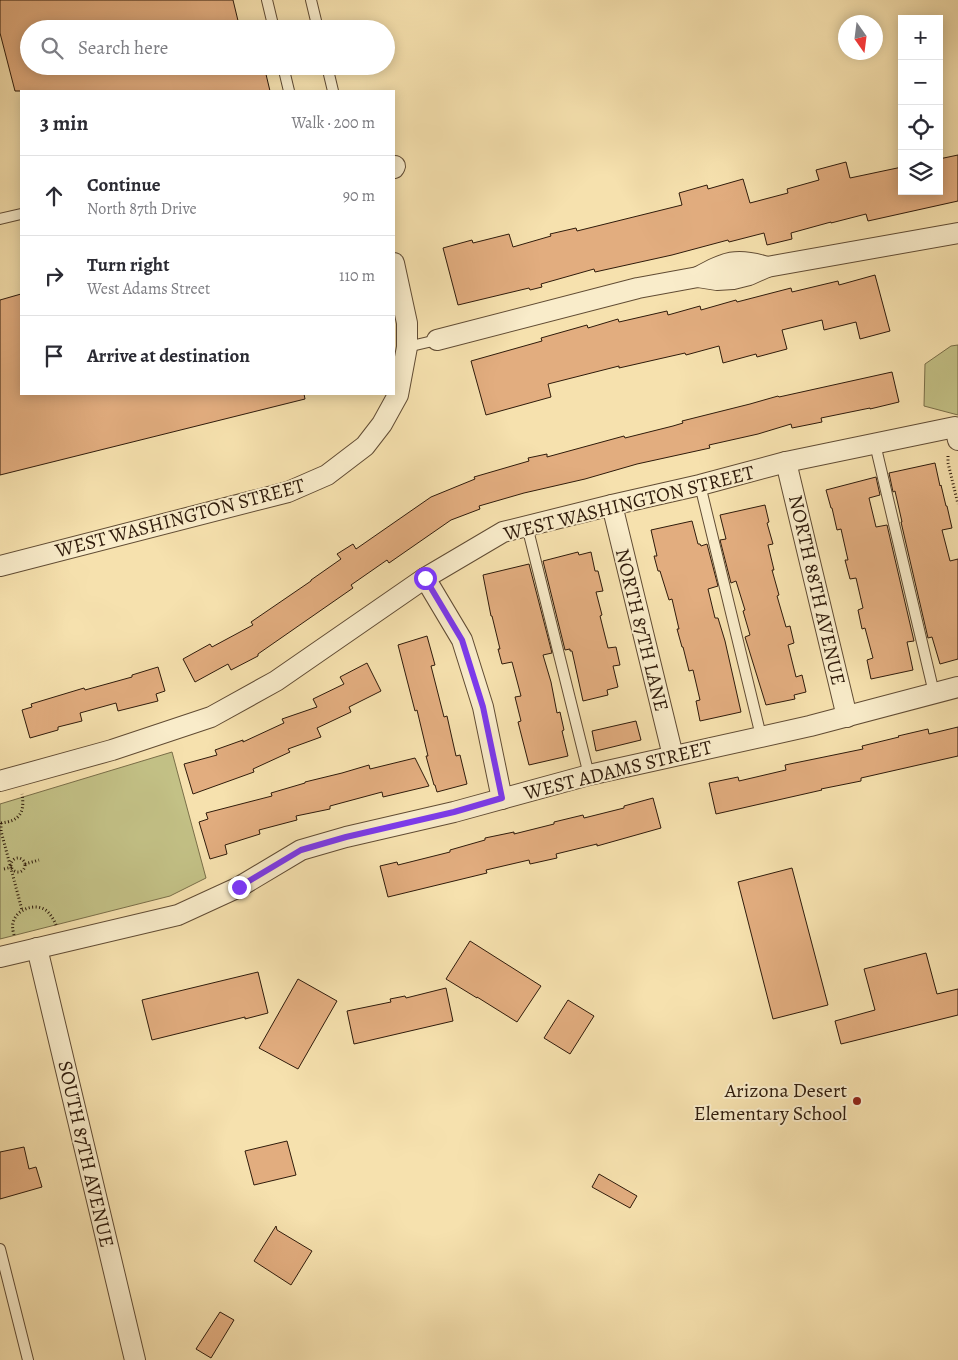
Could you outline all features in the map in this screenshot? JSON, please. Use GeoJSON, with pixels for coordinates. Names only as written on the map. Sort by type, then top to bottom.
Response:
{"type":"FeatureCollection","features":[{"type":"Feature","properties":{"kind":"street"},"geometry":{"type":"LineString","coordinates":[[436,340],[638,288],[698,277],[717,280],[733,279],[749,275],[767,267],[958,233]]}},
{"type":"Feature","properties":{"kind":"street","name":"WEST WASHINGTON STREET"},"geometry":{"type":"LineString","coordinates":[[0,566],[288,492],[327,475],[366,446],[382,424],[398,395],[407,347],[407,323],[395,268]]}},
{"type":"Feature","properties":{"kind":"street","name":"WEST WASHINGTON STREET"},"geometry":{"type":"LineString","coordinates":[[9,778],[112,750],[211,717],[276,681],[425,578],[504,532],[700,485],[786,462],[875,444],[954,440]]}},
{"type":"Feature","properties":{"kind":"street","name":"NORTH 88TH AVENUE"},"geometry":{"type":"LineString","coordinates":[[786,462],[847,717]]}},
{"type":"Feature","properties":{"kind":"street","name":"NORTH 87TH LANE"},"geometry":{"type":"LineString","coordinates":[[612,505],[673,756]]}},
{"type":"Feature","properties":{"kind":"street"},"geometry":{"type":"LineString","coordinates":[[425,578],[462,640],[483,707],[502,798]]}},
{"type":"Feature","properties":{"kind":"street","name":"WEST ADAMS STREET"},"geometry":{"type":"LineString","coordinates":[[19,952],[178,915],[239,887],[301,850],[346,837],[454,812],[589,775],[847,717],[958,687]]}},
{"type":"Feature","properties":{"kind":"street","name":"SOUTH 87TH AVENUE"},"geometry":{"type":"LineString","coordinates":[[19,952],[135,1360]]}},
{"type":"Feature","properties":{"kind":"lane"},"geometry":{"type":"LineString","coordinates":[[266,0],[272,20]]}},
{"type":"Feature","properties":{"kind":"lane"},"geometry":{"type":"LineString","coordinates":[[311,0],[316,20]]}},
{"type":"Feature","properties":{"kind":"lane"},"geometry":{"type":"LineString","coordinates":[[285,75],[289,90]]}},
{"type":"Feature","properties":{"kind":"lane"},"geometry":{"type":"LineString","coordinates":[[329,75],[333,90]]}},
{"type":"Feature","properties":{"kind":"lane"},"geometry":{"type":"LineString","coordinates":[[0,219],[20,214]]}},
{"type":"Feature","properties":{"kind":"lane"},"geometry":{"type":"LineString","coordinates":[[407,347],[436,340]]}},
{"type":"Feature","properties":{"kind":"lane"},"geometry":{"type":"LineString","coordinates":[[875,444],[934,693]]}},
{"type":"Feature","properties":{"kind":"lane"},"geometry":{"type":"LineString","coordinates":[[700,485],[761,736]]}},
{"type":"Feature","properties":{"kind":"lane"},"geometry":{"type":"LineString","coordinates":[[527,526],[589,775]]}},
{"type":"Feature","properties":{"kind":"lane"},"geometry":{"type":"LineString","coordinates":[[0,1249],[28,1360]]}},
{"type":"Feature","properties":{"kind":"path"},"geometry":{"type":"LineString","coordinates":[[954,440],[948,464],[958,504]]}},
{"type":"Feature","properties":{"kind":"path"},"geometry":{"type":"LineString","coordinates":[[9,778],[22,794],[24,805],[21,813],[14,820],[1,823],[22,910]]}},
{"type":"Feature","properties":{"kind":"path"},"geometry":{"type":"LineString","coordinates":[[18,859],[24,861],[25,864],[24,870],[20,872],[16,872],[12,867],[14,860],[18,859]]}},
{"type":"Feature","properties":{"kind":"path"},"geometry":{"type":"LineString","coordinates":[[25,864],[39,860]]}},
{"type":"Feature","properties":{"kind":"path"},"geometry":{"type":"LineString","coordinates":[[4,869],[12,867]]}},
{"type":"Feature","properties":{"kind":"path"},"geometry":{"type":"LineString","coordinates":[[19,952],[12,925],[15,917],[22,910],[35,907],[42,908],[47,912],[57,928],[61,942]]}},
{"type":"Feature","properties":{"kind":"shaded area"},"geometry":{"type":"Polygon","coordinates":[[[958,345],[958,415],[924,406],[925,364],[951,346],[958,345]]]}},
{"type":"Feature","properties":{"kind":"shaded area"},"geometry":{"type":"Polygon","coordinates":[[[172,752],[206,878],[170,896],[0,939],[0,804],[172,752]]]}},
{"type":"Feature","properties":{"kind":"building"},"geometry":{"type":"Polygon","coordinates":[[[0,0],[233,0],[238,20],[20,20],[20,75],[266,75],[270,90],[15,91],[0,33],[0,0]]]}},
{"type":"Feature","properties":{"kind":"building"},"geometry":{"type":"Polygon","coordinates":[[[958,155],[958,201],[868,221],[866,214],[831,222],[791,233],[792,239],[767,245],[764,233],[729,242],[728,240],[595,272],[594,269],[541,284],[542,287],[530,290],[529,288],[458,305],[443,248],[472,240],[473,243],[509,234],[513,247],[551,236],[550,234],[576,228],[577,231],[682,205],[679,193],[707,185],[708,189],[743,179],[750,203],[788,193],[787,189],[819,180],[816,170],[846,162],[850,178],[898,168],[898,195],[943,195],[943,158],[958,155]]]}},
{"type":"Feature","properties":{"kind":"building"},"geometry":{"type":"Polygon","coordinates":[[[875,275],[890,331],[860,339],[856,322],[824,330],[822,320],[782,330],[787,349],[757,357],[756,354],[723,363],[719,346],[686,355],[685,353],[619,368],[619,366],[548,384],[551,397],[486,415],[471,361],[542,341],[541,338],[587,325],[588,328],[618,319],[619,322],[667,311],[668,315],[700,306],[701,310],[791,288],[792,292],[838,281],[839,285],[875,275]]]}},
{"type":"Feature","properties":{"kind":"building"},"geometry":{"type":"Polygon","coordinates":[[[20,294],[20,395],[304,395],[305,399],[0,475],[0,300],[20,294]]]}},
{"type":"Feature","properties":{"kind":"building"},"geometry":{"type":"Polygon","coordinates":[[[892,372],[899,402],[821,418],[822,422],[792,428],[791,424],[758,434],[709,445],[710,448],[637,464],[479,506],[480,509],[451,520],[389,563],[387,560],[351,585],[353,588],[258,654],[258,656],[231,670],[228,664],[195,682],[183,659],[210,644],[212,647],[253,625],[251,622],[341,559],[337,554],[353,544],[356,549],[431,497],[475,479],[474,477],[529,461],[528,458],[547,454],[547,457],[624,436],[625,438],[673,426],[683,423],[682,421],[778,396],[892,372]]]}},
{"type":"Feature","properties":{"kind":"building"},"geometry":{"type":"Polygon","coordinates":[[[935,463],[952,528],[942,530],[950,561],[958,559],[958,659],[940,664],[932,637],[928,638],[895,491],[893,492],[889,473],[935,463]]]}},
{"type":"Feature","properties":{"kind":"building"},"geometry":{"type":"Polygon","coordinates":[[[876,477],[880,495],[869,498],[876,527],[887,525],[914,641],[907,642],[913,670],[871,679],[867,660],[873,658],[865,628],[862,629],[858,610],[863,608],[856,578],[850,579],[845,560],[848,560],[841,529],[837,530],[826,490],[876,477]]]}},
{"type":"Feature","properties":{"kind":"building"},"geometry":{"type":"Polygon","coordinates":[[[765,505],[769,522],[767,523],[773,544],[768,545],[779,595],[777,596],[786,627],[790,626],[794,643],[788,645],[796,677],[802,675],[806,692],[794,695],[795,699],[766,705],[745,637],[750,635],[743,611],[745,610],[736,581],[731,583],[720,540],[726,539],[720,515],[765,505]]]}},
{"type":"Feature","properties":{"kind":"building"},"geometry":{"type":"Polygon","coordinates":[[[692,521],[698,544],[701,546],[707,544],[718,586],[708,589],[715,618],[718,618],[725,641],[741,712],[700,721],[696,701],[700,700],[693,670],[689,671],[677,629],[679,629],[672,599],[669,600],[660,571],[658,571],[654,556],[657,556],[651,530],[692,521]]]}},
{"type":"Feature","properties":{"kind":"building"},"geometry":{"type":"Polygon","coordinates":[[[578,552],[579,555],[591,552],[595,571],[598,571],[603,591],[596,592],[608,648],[616,647],[620,665],[613,666],[618,687],[607,690],[608,695],[583,701],[572,651],[570,649],[565,650],[543,561],[578,552]]]}},
{"type":"Feature","properties":{"kind":"building"},"geometry":{"type":"Polygon","coordinates":[[[529,564],[552,653],[543,655],[557,713],[560,712],[568,756],[529,765],[518,722],[521,721],[515,697],[521,696],[512,662],[502,664],[483,575],[529,564]]]}},
{"type":"Feature","properties":{"kind":"building"},"geometry":{"type":"Polygon","coordinates":[[[427,636],[435,665],[431,666],[444,717],[447,716],[456,756],[460,755],[467,784],[437,792],[426,756],[428,756],[417,710],[415,711],[398,645],[427,636]]]}},
{"type":"Feature","properties":{"kind":"building"},"geometry":{"type":"Polygon","coordinates":[[[367,663],[381,691],[349,707],[351,712],[317,728],[321,737],[288,749],[290,752],[253,769],[254,772],[193,794],[184,764],[217,755],[215,750],[243,740],[243,742],[284,723],[282,719],[317,707],[313,699],[344,684],[340,677],[367,663]]]}},
{"type":"Feature","properties":{"kind":"building"},"geometry":{"type":"Polygon","coordinates":[[[158,667],[165,691],[156,694],[158,701],[118,711],[116,703],[80,713],[82,721],[58,727],[58,730],[30,738],[22,710],[32,707],[31,704],[84,688],[85,690],[132,677],[132,675],[158,667]]]}},
{"type":"Feature","properties":{"kind":"building"},"geometry":{"type":"Polygon","coordinates":[[[636,721],[641,740],[596,751],[592,731],[636,721]]]}},
{"type":"Feature","properties":{"kind":"building"},"geometry":{"type":"Polygon","coordinates":[[[958,727],[958,756],[861,778],[861,781],[716,814],[709,783],[738,777],[739,781],[786,770],[785,765],[863,749],[862,746],[928,729],[929,734],[958,727]]]}},
{"type":"Feature","properties":{"kind":"building"},"geometry":{"type":"Polygon","coordinates":[[[415,758],[429,786],[383,797],[382,792],[330,806],[330,809],[296,816],[297,820],[259,830],[260,834],[225,845],[227,854],[210,859],[199,822],[208,819],[206,813],[272,796],[271,793],[305,782],[369,765],[370,769],[415,758]]]}},
{"type":"Feature","properties":{"kind":"building"},"geometry":{"type":"Polygon","coordinates":[[[653,798],[661,828],[597,846],[597,844],[556,854],[557,858],[530,864],[529,860],[486,870],[487,873],[388,897],[380,866],[397,862],[398,865],[450,852],[450,850],[485,840],[485,838],[514,832],[514,834],[583,815],[584,818],[624,808],[624,806],[653,798]]]}},
{"type":"Feature","properties":{"kind":"building"},"geometry":{"type":"Polygon","coordinates":[[[792,868],[828,1005],[773,1019],[738,882],[792,868]]]}},
{"type":"Feature","properties":{"kind":"building"},"geometry":{"type":"Polygon","coordinates":[[[470,941],[541,986],[517,1022],[446,979],[470,941]]]}},
{"type":"Feature","properties":{"kind":"building"},"geometry":{"type":"Polygon","coordinates":[[[926,953],[937,994],[958,989],[958,1015],[841,1044],[835,1021],[875,1010],[864,969],[926,953]]]}},
{"type":"Feature","properties":{"kind":"building"},"geometry":{"type":"Polygon","coordinates":[[[258,972],[268,1013],[152,1040],[142,1000],[258,972]]]}},
{"type":"Feature","properties":{"kind":"building"},"geometry":{"type":"Polygon","coordinates":[[[298,979],[337,1001],[298,1069],[259,1048],[298,979]]]}},
{"type":"Feature","properties":{"kind":"building"},"geometry":{"type":"Polygon","coordinates":[[[446,988],[453,1021],[354,1044],[347,1011],[391,1002],[390,999],[405,996],[406,998],[446,988]]]}},
{"type":"Feature","properties":{"kind":"building"},"geometry":{"type":"Polygon","coordinates":[[[568,1000],[594,1016],[570,1054],[544,1038],[568,1000]]]}},
{"type":"Feature","properties":{"kind":"building"},"geometry":{"type":"Polygon","coordinates":[[[287,1141],[296,1175],[254,1185],[245,1151],[287,1141]]]}},
{"type":"Feature","properties":{"kind":"building"},"geometry":{"type":"Polygon","coordinates":[[[24,1147],[29,1169],[36,1167],[42,1187],[0,1199],[0,1152],[24,1147]]]}},
{"type":"Feature","properties":{"kind":"building"},"geometry":{"type":"Polygon","coordinates":[[[599,1174],[637,1196],[630,1208],[592,1187],[599,1174]]]}},
{"type":"Feature","properties":{"kind":"building"},"geometry":{"type":"Polygon","coordinates":[[[276,1226],[277,1230],[312,1251],[291,1285],[254,1261],[276,1226]]]}},
{"type":"Feature","properties":{"kind":"building"},"geometry":{"type":"Polygon","coordinates":[[[220,1312],[234,1320],[211,1358],[196,1349],[220,1312]]]}},
{"type":"Feature","properties":{"kind":"place","name":"Arizona Desert Elementary School"},"geometry":{"type":"Point","coordinates":[857,1101]}},
{"type":"Feature","properties":{"kind":"route"},"geometry":{"type":"LineString","coordinates":[[239,887],[301,850],[346,837],[454,812],[502,798],[483,707],[462,640],[425,578]]}}]}
